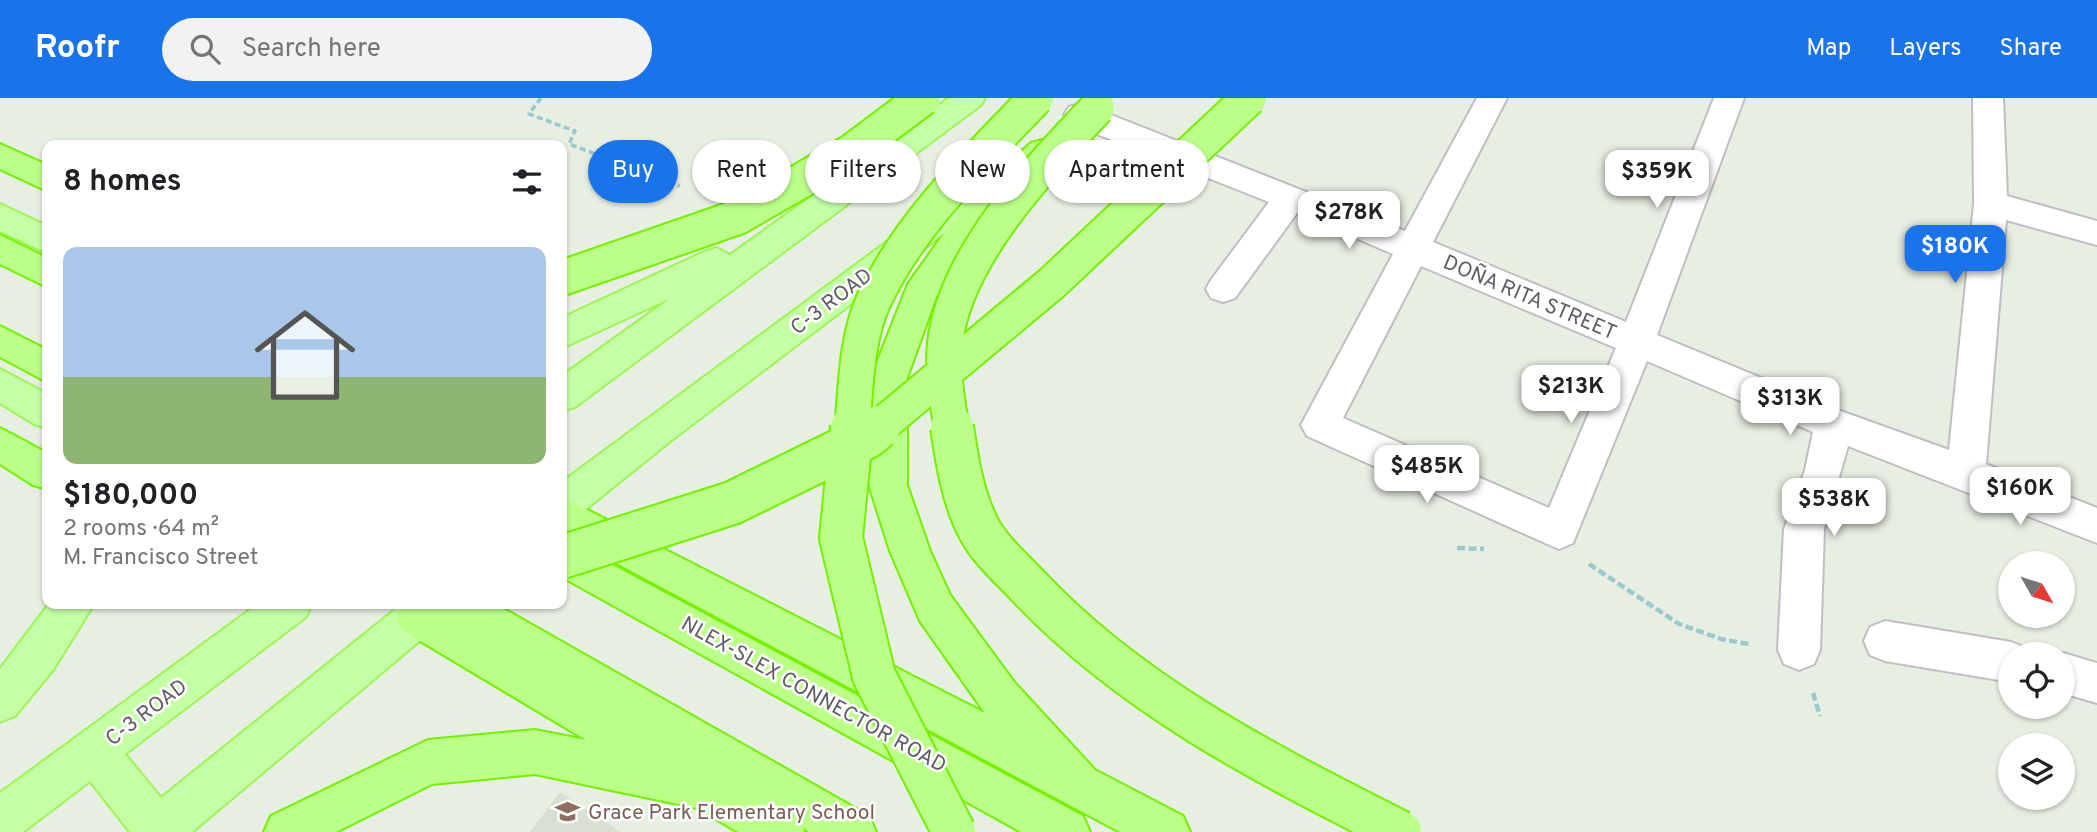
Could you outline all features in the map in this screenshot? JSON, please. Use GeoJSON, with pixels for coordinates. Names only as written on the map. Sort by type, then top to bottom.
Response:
{"type":"FeatureCollection","features":[{"type":"Feature","properties":{"kind":"highway"},"geometry":{"type":"LineString","coordinates":[[567,276],[738,218],[851,152],[923,98]]}},
{"type":"Feature","properties":{"kind":"highway"},"geometry":{"type":"LineString","coordinates":[[954,832],[933,796],[874,676],[841,538],[858,363],[872,304],[909,239],[955,183],[1037,98]]}},
{"type":"Feature","properties":{"kind":"highway"},"geometry":{"type":"LineString","coordinates":[[567,554],[732,503],[867,436],[970,354],[1052,283],[1248,98]]}},
{"type":"Feature","properties":{"kind":"highway"},"geometry":{"type":"LineString","coordinates":[[1082,789],[999,697],[935,608],[910,551],[888,485],[889,378],[920,293],[979,211],[1097,104]]}},
{"type":"Feature","properties":{"kind":"highway"},"geometry":{"type":"LineString","coordinates":[[1097,104],[1012,202],[981,250],[952,315],[942,363],[955,452],[979,530],[1043,605],[1147,690],[1272,767],[1401,832]]}},
{"type":"Feature","properties":{"kind":"highway"},"geometry":{"type":"LineString","coordinates":[[0,155],[42,176]]}},
{"type":"Feature","properties":{"kind":"highway"},"geometry":{"type":"LineString","coordinates":[[0,248],[42,271]]}},
{"type":"Feature","properties":{"kind":"highway"},"geometry":{"type":"LineString","coordinates":[[0,340],[42,364]]}},
{"type":"Feature","properties":{"kind":"highway"},"geometry":{"type":"LineString","coordinates":[[0,444],[42,470]]}},
{"type":"Feature","properties":{"kind":"highway"},"geometry":{"type":"LineString","coordinates":[[567,517],[1167,832]]}},
{"type":"Feature","properties":{"kind":"highway","name":"NLEX-SLEX CONNECTOR ROAD"},"geometry":{"type":"LineString","coordinates":[[567,559],[1067,832]]}},
{"type":"Feature","properties":{"kind":"highway"},"geometry":{"type":"LineString","coordinates":[[428,609],[707,788],[781,832]]}},
{"type":"Feature","properties":{"kind":"highway"},"geometry":{"type":"LineString","coordinates":[[429,609],[853,832]]}},
{"type":"Feature","properties":{"kind":"highway"},"geometry":{"type":"LineString","coordinates":[[287,832],[428,762],[535,751],[707,788]]}},
{"type":"Feature","properties":{"kind":"main road"},"geometry":{"type":"LineString","coordinates":[[912,140],[970,98]]}},
{"type":"Feature","properties":{"kind":"main road","name":"C-3 ROAD"},"geometry":{"type":"LineString","coordinates":[[567,501],[660,428],[1097,104]]}},
{"type":"Feature","properties":{"kind":"main road"},"geometry":{"type":"LineString","coordinates":[[567,332],[717,260],[822,203]]}},
{"type":"Feature","properties":{"kind":"main road"},"geometry":{"type":"LineString","coordinates":[[567,392],[824,203]]}},
{"type":"Feature","properties":{"kind":"main road"},"geometry":{"type":"LineString","coordinates":[[0,216],[42,238]]}},
{"type":"Feature","properties":{"kind":"main road"},"geometry":{"type":"LineString","coordinates":[[0,384],[42,411]]}},
{"type":"Feature","properties":{"kind":"main road"},"geometry":{"type":"LineString","coordinates":[[0,701],[38,656],[70,609]]}},
{"type":"Feature","properties":{"kind":"main road","name":"C-3 ROAD"},"geometry":{"type":"LineString","coordinates":[[0,821],[284,609]]}},
{"type":"Feature","properties":{"kind":"main road"},"geometry":{"type":"LineString","coordinates":[[94,751],[157,831],[423,609]]}},
{"type":"Feature","properties":{"kind":"street"},"geometry":{"type":"LineString","coordinates":[[1492,98],[1320,425],[1559,531],[1637,341],[1729,98]]}},
{"type":"Feature","properties":{"kind":"street"},"geometry":{"type":"LineString","coordinates":[[1966,473],[1991,204],[1988,98]]}},
{"type":"Feature","properties":{"kind":"street","name":"DOÑA RITA STREET"},"geometry":{"type":"LineString","coordinates":[[1097,104],[1290,197],[1833,424],[1966,473],[2097,526]]}},
{"type":"Feature","properties":{"kind":"street"},"geometry":{"type":"LineString","coordinates":[[1223,289],[1290,197]]}},
{"type":"Feature","properties":{"kind":"street"},"geometry":{"type":"LineString","coordinates":[[1991,204],[2097,233]]}},
{"type":"Feature","properties":{"kind":"street"},"geometry":{"type":"LineString","coordinates":[[1799,650],[1804,529],[1824,470],[1833,424]]}},
{"type":"Feature","properties":{"kind":"street"},"geometry":{"type":"LineString","coordinates":[[1885,641],[1998,660]]}},
{"type":"Feature","properties":{"kind":"street"},"geometry":{"type":"LineString","coordinates":[[2075,677],[2097,683]]}},
{"type":"Feature","properties":{"kind":"path"},"geometry":{"type":"LineString","coordinates":[[541,98],[529,114],[575,131],[569,144],[674,186],[687,186]]}},
{"type":"Feature","properties":{"kind":"path"},"geometry":{"type":"LineString","coordinates":[[1457,548],[1495,551]]}},
{"type":"Feature","properties":{"kind":"path"},"geometry":{"type":"LineString","coordinates":[[1583,561],[1608,570],[1642,602],[1676,624],[1733,642],[1799,650]]}},
{"type":"Feature","properties":{"kind":"shaded area","name":"Grace Park Elementary School"},"geometry":{"type":"Polygon","coordinates":[[[560,792],[621,832],[530,832],[560,792]]]}},
{"type":"Feature","properties":{"kind":"place","name":"Grace Park Elementary School"},"geometry":{"type":"Point","coordinates":[568,812]}}]}
